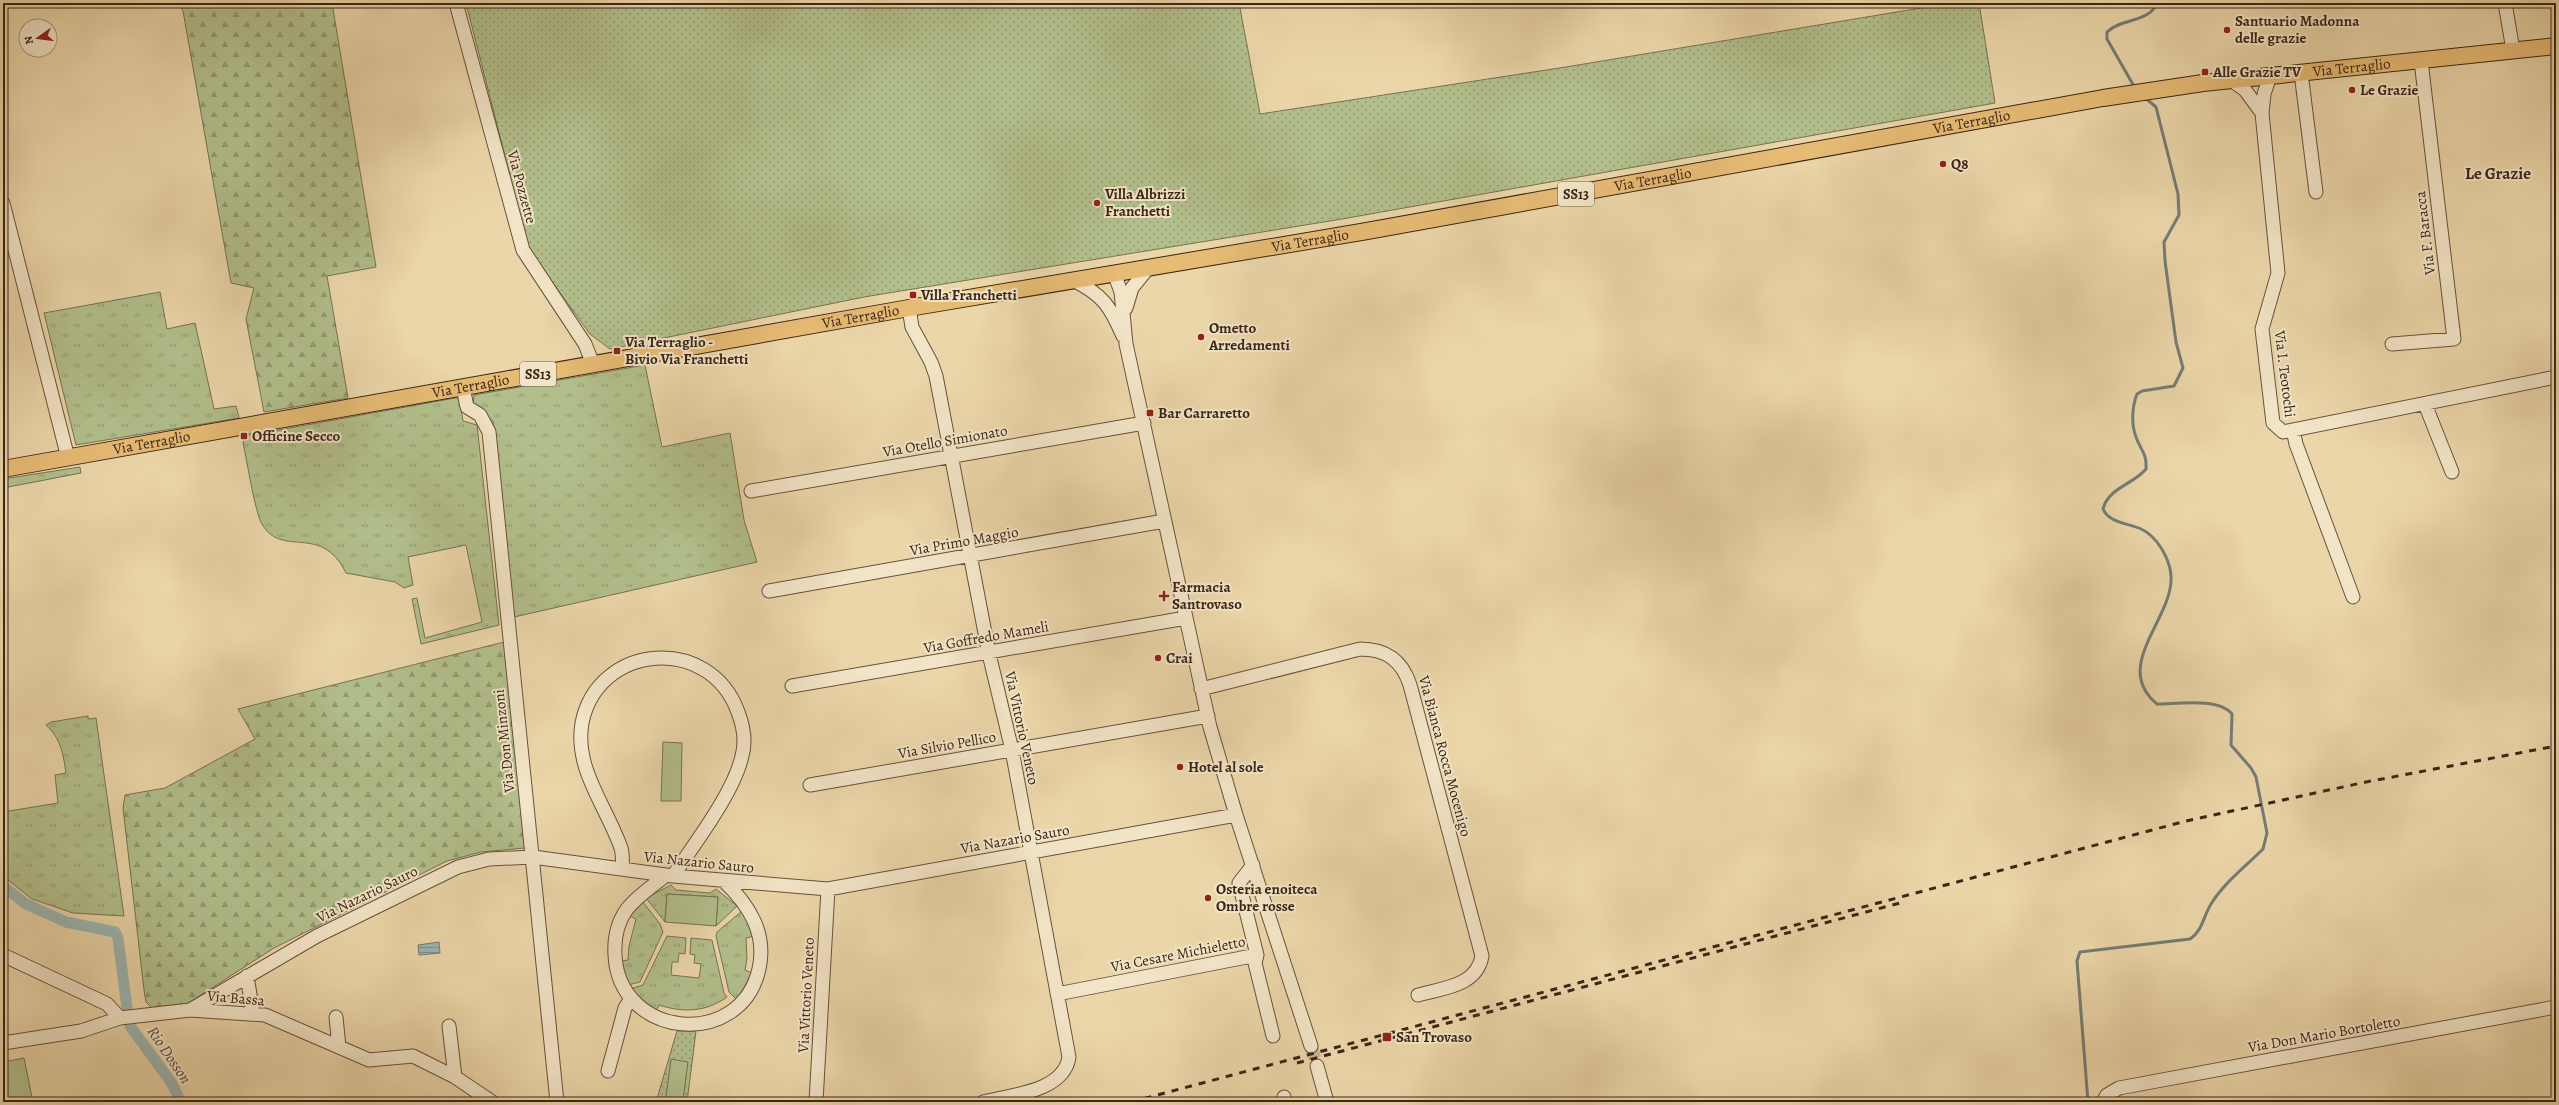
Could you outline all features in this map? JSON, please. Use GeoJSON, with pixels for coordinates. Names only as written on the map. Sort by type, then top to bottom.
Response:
{"type":"FeatureCollection","features":[{"type":"Feature","properties":{"kind":"main road","name":"Via Terraglio"},"geometry":{"type":"LineString","coordinates":[[3,469],[909,308],[1375,230],[2103,98],[2232,80],[2556,46]]}},
{"type":"Feature","properties":{"kind":"street","name":"Via Pozzette"},"geometry":{"type":"LineString","coordinates":[[456,3],[522,250],[585,344],[593,364]]}},
{"type":"Feature","properties":{"kind":"street"},"geometry":{"type":"LineString","coordinates":[[2505,3],[2513,50]]}},
{"type":"Feature","properties":{"kind":"street","name":"Via F. Baracca"},"geometry":{"type":"LineString","coordinates":[[2392,344],[2454,339],[2421,61]]}},
{"type":"Feature","properties":{"kind":"street"},"geometry":{"type":"LineString","coordinates":[[2301,73],[2316,192]]}},
{"type":"Feature","properties":{"kind":"street","name":"Via I. Teotochi"},"geometry":{"type":"LineString","coordinates":[[2270,76],[2264,94],[2262,113],[2278,272],[2262,329],[2273,423],[2278,430],[2283,432],[2556,377]]}},
{"type":"Feature","properties":{"kind":"street"},"geometry":{"type":"LineString","coordinates":[[2232,80],[2245,90],[2262,113]]}},
{"type":"Feature","properties":{"kind":"street"},"geometry":{"type":"LineString","coordinates":[[3,203],[68,458]]}},
{"type":"Feature","properties":{"kind":"street"},"geometry":{"type":"LineString","coordinates":[[1124,313],[1132,288],[1149,267]]}},
{"type":"Feature","properties":{"kind":"street"},"geometry":{"type":"LineString","coordinates":[[1110,308],[1109,297],[1114,273]]}},
{"type":"Feature","properties":{"kind":"street"},"geometry":{"type":"LineString","coordinates":[[1114,273],[1122,292],[1126,344],[1201,689],[1236,815],[1311,1046]]}},
{"type":"Feature","properties":{"kind":"street"},"geometry":{"type":"LineString","coordinates":[[1073,280],[1102,297],[1110,308],[1126,344]]}},
{"type":"Feature","properties":{"kind":"street","name":"Via Vittorio Veneto"},"geometry":{"type":"LineString","coordinates":[[909,308],[912,327],[931,362],[936,376],[972,556],[989,654],[1012,750],[1069,1057],[1064,1073],[1051,1083],[983,1102]]}},
{"type":"Feature","properties":{"kind":"street","name":"Via Don Minzoni"},"geometry":{"type":"LineString","coordinates":[[463,387],[467,407],[480,415],[489,432],[557,1102]]}},
{"type":"Feature","properties":{"kind":"street"},"geometry":{"type":"LineString","coordinates":[[2425,404],[2452,472]]}},
{"type":"Feature","properties":{"kind":"street","name":"Via Otello Simionato"},"geometry":{"type":"LineString","coordinates":[[751,492],[1144,423]]}},
{"type":"Feature","properties":{"kind":"street"},"geometry":{"type":"LineString","coordinates":[[2293,430],[2296,444],[2353,597]]}},
{"type":"Feature","properties":{"kind":"street","name":"Via Primo Maggio"},"geometry":{"type":"LineString","coordinates":[[769,591],[1164,521]]}},
{"type":"Feature","properties":{"kind":"street","name":"Via Goffredo Mameli"},"geometry":{"type":"LineString","coordinates":[[792,686],[989,654],[1186,618]]}},
{"type":"Feature","properties":{"kind":"street","name":"Via Bianca Rocca Mocenigo"},"geometry":{"type":"LineString","coordinates":[[1201,689],[1360,650],[1375,649],[1387,653],[1399,663],[1410,685],[1482,956],[1480,967],[1468,980],[1418,995]]}},
{"type":"Feature","properties":{"kind":"street"},"geometry":{"type":"LineString","coordinates":[[623,869],[621,849],[582,756],[582,723],[594,695],[606,679],[633,663],[649,658],[666,657],[697,664],[722,684],[736,706],[741,719],[744,745],[738,769],[723,799],[669,876],[627,908],[619,922],[615,946],[618,974],[631,998],[653,1016],[676,1024],[702,1024],[727,1014],[747,994],[757,974],[761,941],[756,923],[744,904],[724,881]]}},
{"type":"Feature","properties":{"kind":"street","name":"Via Silvio Pellico"},"geometry":{"type":"LineString","coordinates":[[810,785],[1208,716]]}},
{"type":"Feature","properties":{"kind":"street","name":"Via Nazario Sauro"},"geometry":{"type":"LineString","coordinates":[[190,1010],[317,936],[458,867],[489,859],[533,857],[669,876],[828,889],[1236,815]]}},
{"type":"Feature","properties":{"kind":"street","name":"Via Cesare Michieletto"},"geometry":{"type":"LineString","coordinates":[[1057,994],[1257,955],[1239,883],[1253,865]]}},
{"type":"Feature","properties":{"kind":"street","name":"Via Vittorio Veneto"},"geometry":{"type":"LineString","coordinates":[[816,1102],[828,889]]}},
{"type":"Feature","properties":{"kind":"street"},"geometry":{"type":"LineString","coordinates":[[3,955],[107,1004],[120,1018]]}},
{"type":"Feature","properties":{"kind":"street"},"geometry":{"type":"LineString","coordinates":[[1257,955],[1255,963],[1273,1036]]}},
{"type":"Feature","properties":{"kind":"street"},"geometry":{"type":"LineString","coordinates":[[247,976],[253,1013]]}},
{"type":"Feature","properties":{"kind":"street"},"geometry":{"type":"LineString","coordinates":[[608,1071],[625,1008],[631,998]]}},
{"type":"Feature","properties":{"kind":"street","name":"Via Don Mario Bortoletto"},"geometry":{"type":"LineString","coordinates":[[2103,1102],[2107,1095],[2119,1088],[2556,1007]]}},
{"type":"Feature","properties":{"kind":"street","name":"Via Bassa"},"geometry":{"type":"LineString","coordinates":[[3,1043],[81,1031],[120,1018],[190,1010],[253,1013],[265,1015],[369,1060],[413,1056],[455,1077],[492,1102]]}},
{"type":"Feature","properties":{"kind":"street"},"geometry":{"type":"LineString","coordinates":[[336,1017],[339,1047]]}},
{"type":"Feature","properties":{"kind":"street"},"geometry":{"type":"LineString","coordinates":[[449,1026],[455,1077]]}},
{"type":"Feature","properties":{"kind":"street"},"geometry":{"type":"LineString","coordinates":[[1317,1066],[1327,1102]]}},
{"type":"Feature","properties":{"kind":"green space"},"geometry":{"type":"Polygon","coordinates":[[[179,3],[332,3],[376,267],[327,276],[348,398],[264,412],[246,319],[254,288],[231,283],[183,11],[179,3]]]}},
{"type":"Feature","properties":{"kind":"green space"},"geometry":{"type":"Polygon","coordinates":[[[466,3],[1239,3],[1260,114],[1566,67],[1951,3],[1979,3],[1995,103],[1342,219],[864,297],[610,349],[590,334],[529,250],[466,3]]]}},
{"type":"Feature","properties":{"kind":"green space"},"geometry":{"type":"Polygon","coordinates":[[[160,292],[167,329],[195,323],[214,409],[236,406],[239,418],[76,445],[44,313],[160,292]]]}},
{"type":"Feature","properties":{"kind":"green space"},"geometry":{"type":"Polygon","coordinates":[[[645,365],[662,447],[730,433],[744,520],[757,562],[514,617],[493,421],[473,405],[474,395],[645,365]]]}},
{"type":"Feature","properties":{"kind":"green space"},"geometry":{"type":"Polygon","coordinates":[[[459,398],[463,421],[477,425],[499,625],[421,644],[412,599],[417,598],[425,638],[482,622],[466,545],[408,557],[413,585],[404,588],[395,582],[346,573],[336,558],[325,549],[314,544],[280,539],[270,534],[262,524],[254,498],[243,443],[246,436],[459,398]]]}},
{"type":"Feature","properties":{"kind":"green space"},"geometry":{"type":"Polygon","coordinates":[[[80,467],[81,473],[3,488],[3,479],[80,467]]]}},
{"type":"Feature","properties":{"kind":"green space"},"geometry":{"type":"Polygon","coordinates":[[[504,642],[525,848],[481,852],[447,861],[274,948],[187,1004],[152,1008],[146,1002],[144,990],[123,808],[125,795],[165,788],[255,739],[238,709],[504,642]]]}},
{"type":"Feature","properties":{"kind":"green space"},"geometry":{"type":"Polygon","coordinates":[[[88,716],[88,719],[96,718],[124,916],[73,913],[32,899],[3,876],[3,812],[58,803],[55,775],[66,773],[65,766],[58,741],[46,725],[51,722],[88,716]]]}},
{"type":"Feature","properties":{"kind":"green space"},"geometry":{"type":"Polygon","coordinates":[[[663,742],[682,743],[681,801],[661,801],[663,742]]]}},
{"type":"Feature","properties":{"kind":"green space"},"geometry":{"type":"Polygon","coordinates":[[[671,885],[676,890],[710,893],[716,889],[737,906],[716,926],[718,897],[667,894],[665,922],[646,898],[671,885]]]}},
{"type":"Feature","properties":{"kind":"green space"},"geometry":{"type":"Polygon","coordinates":[[[667,894],[718,897],[716,926],[665,922],[667,894]]]}},
{"type":"Feature","properties":{"kind":"green space"},"geometry":{"type":"Polygon","coordinates":[[[643,902],[660,924],[663,932],[640,982],[628,985],[621,961],[628,960],[629,946],[636,919],[630,916],[643,902]]]}},
{"type":"Feature","properties":{"kind":"green space"},"geometry":{"type":"Polygon","coordinates":[[[742,911],[754,936],[746,938],[747,959],[745,970],[752,973],[737,1000],[729,992],[716,936],[717,932],[742,911]]]}},
{"type":"Feature","properties":{"kind":"green space"},"geometry":{"type":"Polygon","coordinates":[[[667,936],[686,938],[685,954],[679,953],[678,962],[672,962],[671,975],[699,978],[701,964],[694,963],[695,955],[690,954],[691,938],[712,940],[724,993],[727,997],[711,1006],[694,1010],[668,1008],[659,1005],[656,1011],[630,989],[643,985],[667,936]]]}},
{"type":"Feature","properties":{"kind":"green space"},"geometry":{"type":"Polygon","coordinates":[[[677,1031],[696,1031],[687,1102],[656,1102],[677,1031]]]}},
{"type":"Feature","properties":{"kind":"green space"},"geometry":{"type":"Polygon","coordinates":[[[24,1058],[33,1102],[3,1102],[3,1062],[24,1058]]]}},
{"type":"Feature","properties":{"kind":"green space"},"geometry":{"type":"Polygon","coordinates":[[[671,1059],[688,1062],[683,1100],[666,1097],[671,1059]]]}},
{"type":"Feature","properties":{"kind":"water"},"geometry":{"type":"Polygon","coordinates":[[[439,942],[440,953],[419,955],[418,945],[439,942]]]}},
{"type":"Feature","properties":{"kind":"waterway"},"geometry":{"type":"LineString","coordinates":[[2135,88],[2107,39],[2107,32],[2120,24],[2148,14],[2157,3]]}},
{"type":"Feature","properties":{"kind":"waterway"},"geometry":{"type":"LineString","coordinates":[[2088,1102],[2077,961],[2080,952],[2190,939],[2198,932],[2208,909],[2216,896],[2235,875],[2263,849],[2267,833],[2256,777],[2251,768],[2231,745],[2232,714],[2226,709],[2208,703],[2157,704],[2145,689],[2140,674],[2142,658],[2164,608],[2169,592],[2171,576],[2170,569],[2162,549],[2147,532],[2114,520],[2106,514],[2103,509],[2110,496],[2135,479],[2146,469],[2145,456],[2133,427],[2133,410],[2137,394],[2142,391],[2174,386],[2183,368],[2176,342],[2165,261],[2164,242],[2179,215],[2178,194],[2156,107],[2144,97]]}},
{"type":"Feature","properties":{"kind":"waterway","name":"Rio Dosson"},"geometry":{"type":"LineString","coordinates":[[3,886],[26,904],[66,922],[115,932],[118,938],[127,1008]]}},
{"type":"Feature","properties":{"kind":"waterway","name":"Rio Dosson"},"geometry":{"type":"LineString","coordinates":[[130,1026],[171,1082],[181,1102]]}},
{"type":"Feature","properties":{"kind":"tunnel"},"geometry":{"type":"LineString","coordinates":[[1311,1046],[1317,1066]]}},
{"type":"Feature","properties":{"kind":"railway"},"geometry":{"type":"LineString","coordinates":[[1131,1102],[2186,821],[2366,782],[2556,746]]}},
{"type":"Feature","properties":{"kind":"railway"},"geometry":{"type":"LineString","coordinates":[[1297,1063],[1900,903]]}},
{"type":"Feature","properties":{"kind":"place","name":"Santuario Madonna delle grazie"},"geometry":{"type":"Point","coordinates":[2227,30]}},
{"type":"Feature","properties":{"kind":"place","name":"Alle Grazie TV"},"geometry":{"type":"Point","coordinates":[2205,72]}},
{"type":"Feature","properties":{"kind":"place","name":"Le Grazie"},"geometry":{"type":"Point","coordinates":[2352,90]}},
{"type":"Feature","properties":{"kind":"place","name":"Q8"},"geometry":{"type":"Point","coordinates":[1943,164]}},
{"type":"Feature","properties":{"kind":"place","name":"Villa Albrizzi Franchetti"},"geometry":{"type":"Point","coordinates":[1097,203]}},
{"type":"Feature","properties":{"kind":"place","name":"Villa Franchetti"},"geometry":{"type":"Point","coordinates":[913,295]}},
{"type":"Feature","properties":{"kind":"place","name":"Ometto Arredamenti"},"geometry":{"type":"Point","coordinates":[1201,337]}},
{"type":"Feature","properties":{"kind":"place","name":"Via Terraglio - Bivio Via Franchetti"},"geometry":{"type":"Point","coordinates":[617,351]}},
{"type":"Feature","properties":{"kind":"place","name":"Bar Carraretto"},"geometry":{"type":"Point","coordinates":[1150,413]}},
{"type":"Feature","properties":{"kind":"place","name":"Officine Secco"},"geometry":{"type":"Point","coordinates":[244,436]}},
{"type":"Feature","properties":{"kind":"place","name":"Farmacia Santrovaso"},"geometry":{"type":"Point","coordinates":[1164,596]}},
{"type":"Feature","properties":{"kind":"place","name":"Crai"},"geometry":{"type":"Point","coordinates":[1158,658]}},
{"type":"Feature","properties":{"kind":"place","name":"Hotel al sole"},"geometry":{"type":"Point","coordinates":[1180,767]}},
{"type":"Feature","properties":{"kind":"place","name":"Osteria enoiteca Ombre rosse"},"geometry":{"type":"Point","coordinates":[1208,898]}},
{"type":"Feature","properties":{"kind":"place","name":"San Trovaso"},"geometry":{"type":"Point","coordinates":[1387,1037]}},
{"type":"Feature","properties":{"kind":"district","name":"Le Grazie"},"geometry":{"type":"Point","coordinates":[2498,173]}}]}
